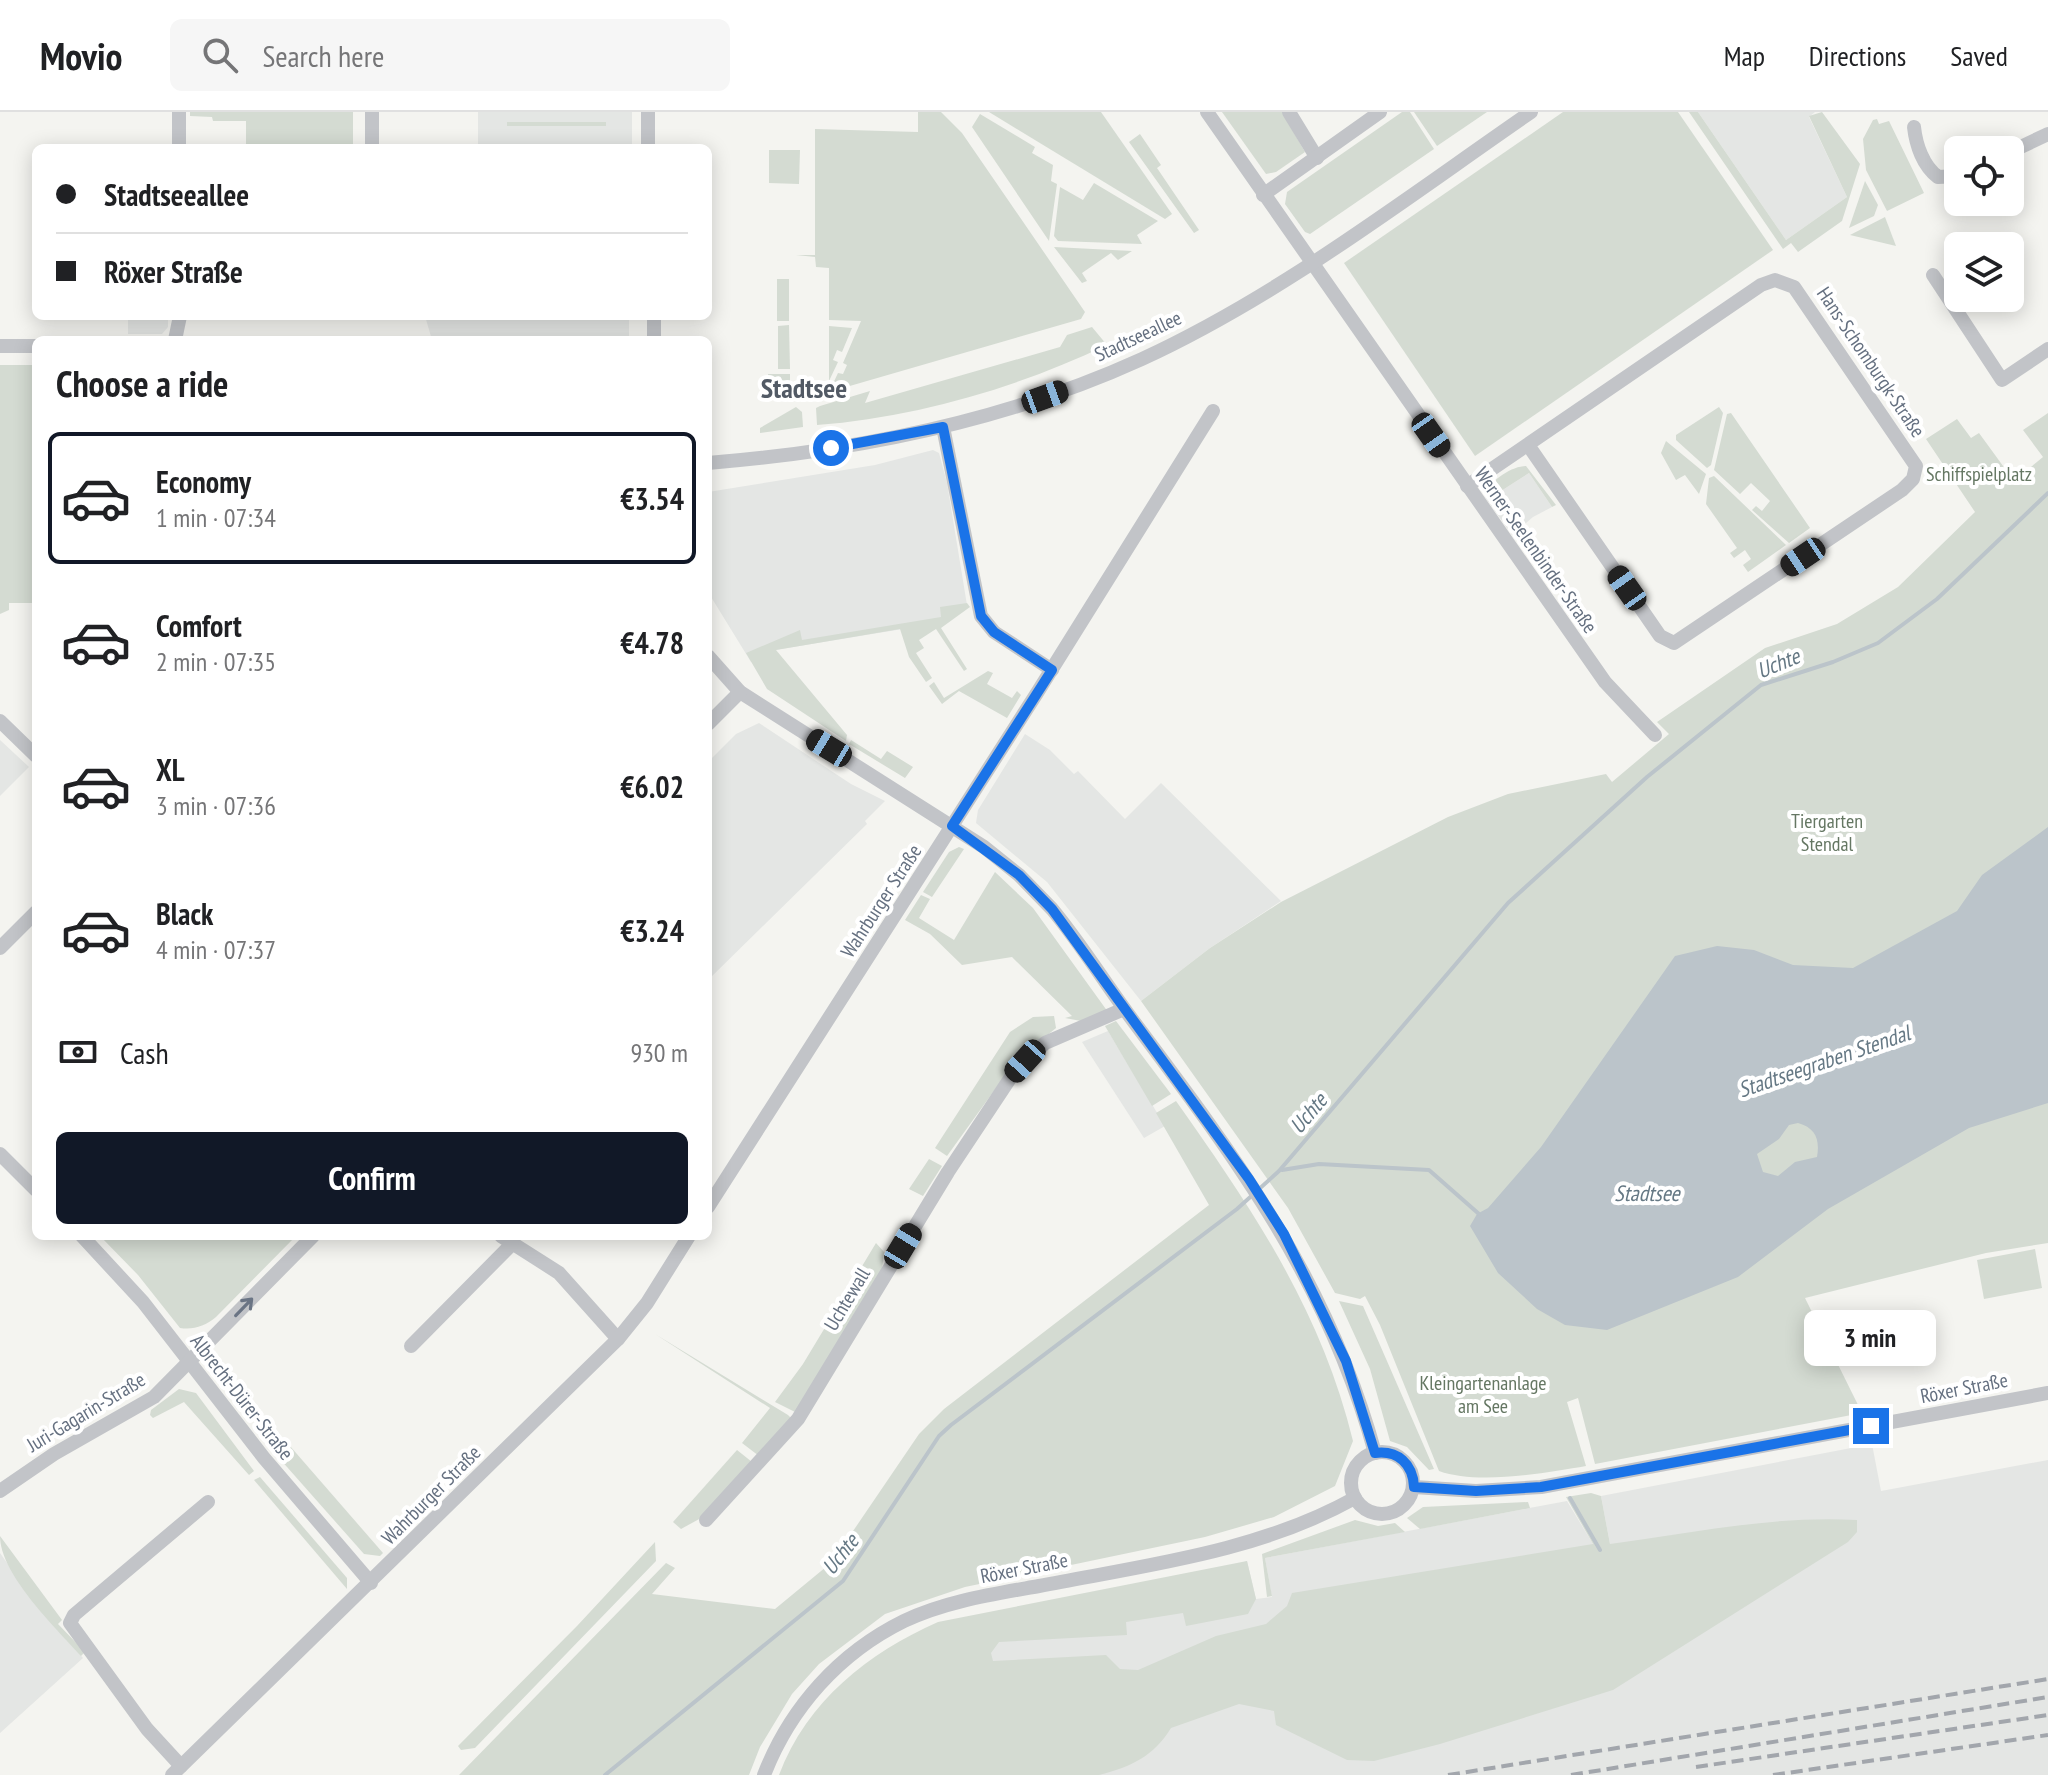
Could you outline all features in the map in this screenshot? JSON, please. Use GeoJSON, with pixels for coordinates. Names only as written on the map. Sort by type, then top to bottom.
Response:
{"type":"FeatureCollection","features":[{"type":"Feature","properties":{"kind":"street"},"geometry":{"type":"LineString","coordinates":[[179,112],[179,144]]}},
{"type":"Feature","properties":{"kind":"street"},"geometry":{"type":"LineString","coordinates":[[372,112],[372,144]]}},
{"type":"Feature","properties":{"kind":"street"},"geometry":{"type":"LineString","coordinates":[[648,112],[648,144]]}},
{"type":"Feature","properties":{"kind":"street","name":"Werner-Seelenbinder-Straße"},"geometry":{"type":"LineString","coordinates":[[1207,112],[1605,682],[1655,735]]}},
{"type":"Feature","properties":{"kind":"street"},"geometry":{"type":"LineString","coordinates":[[1289,112],[1317,158]]}},
{"type":"Feature","properties":{"kind":"street"},"geometry":{"type":"LineString","coordinates":[[1263,195],[1380,112]]}},
{"type":"Feature","properties":{"kind":"street","name":"Stadtseeallee"},"geometry":{"type":"LineString","coordinates":[[712,462],[863,443],[943,427],[1045,397],[1144,358],[1310,262],[1531,112]]}},
{"type":"Feature","properties":{"kind":"street"},"geometry":{"type":"LineString","coordinates":[[1914,127],[1916,142],[1930,171],[1944,178]]}},
{"type":"Feature","properties":{"kind":"street"},"geometry":{"type":"LineString","coordinates":[[2024,145],[2048,134]]}},
{"type":"Feature","properties":{"kind":"street"},"geometry":{"type":"LineString","coordinates":[[1933,275],[2002,380],[2048,349]]}},
{"type":"Feature","properties":{"kind":"street","name":"Hans-Schomburgk-Straße"},"geometry":{"type":"LineString","coordinates":[[1467,486],[1761,285],[1775,280],[1794,287],[1916,466],[1913,479],[1902,490],[1674,643],[1660,636],[1528,445]]}},
{"type":"Feature","properties":{"kind":"street"},"geometry":{"type":"LineString","coordinates":[[0,346],[32,346]]}},
{"type":"Feature","properties":{"kind":"street","name":"Wahrburger Straße"},"geometry":{"type":"LineString","coordinates":[[712,1201],[1052,670],[1213,411]]}},
{"type":"Feature","properties":{"kind":"street"},"geometry":{"type":"LineString","coordinates":[[943,427],[981,616],[994,632],[1052,670]]}},
{"type":"Feature","properties":{"kind":"street"},"geometry":{"type":"LineString","coordinates":[[712,660],[740,692],[952,826],[1019,875],[1052,909],[1249,1179],[1302,1266],[1333,1329],[1357,1392],[1375,1453]]}},
{"type":"Feature","properties":{"kind":"street"},"geometry":{"type":"LineString","coordinates":[[712,720],[740,692]]}},
{"type":"Feature","properties":{"kind":"street"},"geometry":{"type":"LineString","coordinates":[[0,721],[32,752]]}},
{"type":"Feature","properties":{"kind":"street"},"geometry":{"type":"LineString","coordinates":[[0,948],[32,916]]}},
{"type":"Feature","properties":{"kind":"street","name":"Uchtewall"},"geometry":{"type":"LineString","coordinates":[[706,1520],[798,1419],[948,1172],[1011,1077],[1045,1043],[1124,1009]]}},
{"type":"Feature","properties":{"kind":"street"},"geometry":{"type":"LineString","coordinates":[[0,1154],[32,1186]]}},
{"type":"Feature","properties":{"kind":"street","name":"Albrecht-Dürer-Straße"},"geometry":{"type":"LineString","coordinates":[[86,1240],[143,1302],[264,1458],[371,1583]]}},
{"type":"Feature","properties":{"kind":"street","name":"Juri-Gagarin-Straße"},"geometry":{"type":"LineString","coordinates":[[0,1491],[54,1454],[142,1405],[190,1363],[309,1240]]}},
{"type":"Feature","properties":{"kind":"street"},"geometry":{"type":"LineString","coordinates":[[411,1346],[506,1240],[559,1273],[618,1339]]}},
{"type":"Feature","properties":{"kind":"street","name":"Wahrburger Straße"},"geometry":{"type":"LineString","coordinates":[[208,1502],[71,1619],[72,1627],[176,1770],[618,1339],[647,1303],[686,1240]]}},
{"type":"Feature","properties":{"kind":"street","name":"Röxer Straße"},"geometry":{"type":"LineString","coordinates":[[1414,1487],[1476,1491],[1541,1487],[2048,1393]]}},
{"type":"Feature","properties":{"kind":"street"},"geometry":{"type":"LineString","coordinates":[[1387,1452],[1403,1460],[1413,1475],[1414,1487],[1404,1506],[1389,1514],[1372,1513],[1355,1498],[1351,1481],[1354,1471],[1365,1458],[1387,1452]]}},
{"type":"Feature","properties":{"kind":"street","name":"Röxer Straße"},"geometry":{"type":"LineString","coordinates":[[764,1775],[786,1729],[821,1683],[864,1645],[904,1622],[967,1600],[1251,1542],[1291,1529],[1355,1498]]}},
{"type":"Feature","properties":{"kind":"shaded area"},"geometry":{"type":"Polygon","coordinates":[[[478,112],[632,112],[632,144],[478,144],[478,112]]]}},
{"type":"Feature","properties":{"kind":"shaded area"},"geometry":{"type":"Polygon","coordinates":[[[1698,112],[1815,112],[1809,117],[1847,197],[1786,240],[1698,112]]]}},
{"type":"Feature","properties":{"kind":"shaded area"},"geometry":{"type":"Polygon","coordinates":[[[128,320],[168,320],[168,327],[162,334],[128,334],[128,320]]]}},
{"type":"Feature","properties":{"kind":"shaded area"},"geometry":{"type":"Polygon","coordinates":[[[426,320],[629,320],[629,336],[431,336],[426,320]]]}},
{"type":"Feature","properties":{"kind":"shaded area"},"geometry":{"type":"Polygon","coordinates":[[[933,450],[939,453],[947,483],[967,605],[945,622],[775,650],[751,662],[712,599],[712,491],[875,465],[933,450]]]}},
{"type":"Feature","properties":{"kind":"shaded area"},"geometry":{"type":"Polygon","coordinates":[[[1529,473],[1552,507],[1533,517],[1512,535],[1487,500],[1529,473]]]}},
{"type":"Feature","properties":{"kind":"shaded area"},"geometry":{"type":"Polygon","coordinates":[[[759,723],[851,784],[885,801],[865,821],[867,824],[712,976],[712,758],[736,734],[759,723]]]}},
{"type":"Feature","properties":{"kind":"shaded area"},"geometry":{"type":"Polygon","coordinates":[[[1025,734],[1050,750],[1074,774],[1078,771],[1125,819],[1161,783],[1281,901],[1210,948],[1141,1001],[1047,882],[976,823],[978,810],[1025,734]]]}},
{"type":"Feature","properties":{"kind":"shaded area"},"geometry":{"type":"Polygon","coordinates":[[[0,740],[29,767],[0,796],[0,740]]]}},
{"type":"Feature","properties":{"kind":"shaded area"},"geometry":{"type":"Polygon","coordinates":[[[1108,1031],[1165,1126],[1144,1138],[1082,1042],[1108,1031]]]}},
{"type":"Feature","properties":{"kind":"shaded area"},"geometry":{"type":"Polygon","coordinates":[[[1872,1444],[1881,1491],[2048,1460],[2048,1775],[809,1775],[879,1680],[1247,1561],[1256,1599],[1272,1597],[1265,1558],[1567,1501],[1593,1544],[1610,1544],[1601,1496],[1872,1444]]]}},
{"type":"Feature","properties":{"kind":"shaded area"},"geometry":{"type":"Polygon","coordinates":[[[0,1553],[39,1608],[83,1658],[0,1733],[0,1553]]]}},
{"type":"Feature","properties":{"kind":"green space"},"geometry":{"type":"Polygon","coordinates":[[[190,112],[353,112],[353,144],[246,144],[246,121],[213,121],[212,117],[190,116],[190,112]]]}},
{"type":"Feature","properties":{"kind":"green space"},"geometry":{"type":"Polygon","coordinates":[[[918,112],[941,112],[962,133],[1085,312],[1081,319],[829,392],[838,373],[843,374],[847,365],[843,363],[861,321],[829,320],[829,268],[816,267],[815,257],[796,255],[815,255],[815,129],[918,132],[918,112]]]}},
{"type":"Feature","properties":{"kind":"green space"},"geometry":{"type":"Polygon","coordinates":[[[989,112],[1101,112],[1172,214],[1165,219],[989,112]]]}},
{"type":"Feature","properties":{"kind":"green space"},"geometry":{"type":"Polygon","coordinates":[[[1222,112],[1282,112],[1305,152],[1276,172],[1266,174],[1222,112]]]}},
{"type":"Feature","properties":{"kind":"green space"},"geometry":{"type":"Polygon","coordinates":[[[1402,112],[1410,112],[1434,149],[1310,234],[1305,232],[1285,204],[1287,192],[1402,112]]]}},
{"type":"Feature","properties":{"kind":"green space"},"geometry":{"type":"Polygon","coordinates":[[[1414,112],[1487,112],[1437,146],[1414,112]]]}},
{"type":"Feature","properties":{"kind":"green space"},"geometry":{"type":"Polygon","coordinates":[[[1563,112],[1678,112],[1773,250],[1475,456],[1344,263],[1563,112]]]}},
{"type":"Feature","properties":{"kind":"green space"},"geometry":{"type":"Polygon","coordinates":[[[1689,112],[1698,112],[1786,240],[1847,197],[1809,116],[1822,112],[1860,164],[1842,221],[1798,252],[1791,243],[1783,249],[1689,112]]]}},
{"type":"Feature","properties":{"kind":"green space"},"geometry":{"type":"Polygon","coordinates":[[[980,114],[1035,147],[1032,153],[1053,165],[1051,181],[1057,184],[1049,241],[972,127],[980,114]]]}},
{"type":"Feature","properties":{"kind":"green space"},"geometry":{"type":"Polygon","coordinates":[[[1877,119],[1879,124],[1889,121],[1924,193],[1887,211],[1866,170],[1863,139],[1873,120],[1877,119]]]}},
{"type":"Feature","properties":{"kind":"green space"},"geometry":{"type":"Polygon","coordinates":[[[507,122],[606,122],[606,126],[507,126],[507,122]]]}},
{"type":"Feature","properties":{"kind":"green space"},"geometry":{"type":"Polygon","coordinates":[[[1140,134],[1161,165],[1157,168],[1199,230],[1194,233],[1129,142],[1140,134]]]}},
{"type":"Feature","properties":{"kind":"green space"},"geometry":{"type":"Polygon","coordinates":[[[769,150],[800,150],[799,184],[769,183],[769,150]]]}},
{"type":"Feature","properties":{"kind":"green space"},"geometry":{"type":"Polygon","coordinates":[[[1865,181],[1878,205],[1874,216],[1849,228],[1865,181]]]}},
{"type":"Feature","properties":{"kind":"green space"},"geometry":{"type":"Polygon","coordinates":[[[1094,183],[1158,221],[1137,235],[1142,244],[1058,241],[1054,236],[1060,187],[1083,200],[1094,183]]]}},
{"type":"Feature","properties":{"kind":"green space"},"geometry":{"type":"Polygon","coordinates":[[[1885,217],[1896,246],[1850,235],[1885,217]]]}},
{"type":"Feature","properties":{"kind":"green space"},"geometry":{"type":"Polygon","coordinates":[[[1054,247],[1132,251],[1118,260],[1111,253],[1082,273],[1087,281],[1082,283],[1054,247]]]}},
{"type":"Feature","properties":{"kind":"green space"},"geometry":{"type":"Polygon","coordinates":[[[777,279],[789,279],[789,321],[777,321],[777,279]]]}},
{"type":"Feature","properties":{"kind":"green space"},"geometry":{"type":"Polygon","coordinates":[[[789,325],[790,369],[778,369],[778,326],[789,325]]]}},
{"type":"Feature","properties":{"kind":"green space"},"geometry":{"type":"Polygon","coordinates":[[[829,326],[852,328],[842,352],[837,350],[833,360],[838,362],[829,381],[829,326]]]}},
{"type":"Feature","properties":{"kind":"green space"},"geometry":{"type":"Polygon","coordinates":[[[1092,327],[1107,345],[1038,375],[929,408],[817,425],[816,408],[820,406],[870,391],[865,403],[1060,347],[1067,335],[1092,327]]]}},
{"type":"Feature","properties":{"kind":"green space"},"geometry":{"type":"Polygon","coordinates":[[[0,365],[32,365],[32,603],[9,603],[9,610],[0,614],[0,365]]]}},
{"type":"Feature","properties":{"kind":"green space"},"geometry":{"type":"Polygon","coordinates":[[[768,374],[790,374],[790,394],[771,391],[768,374]]]}},
{"type":"Feature","properties":{"kind":"green space"},"geometry":{"type":"Polygon","coordinates":[[[796,407],[802,412],[803,427],[760,433],[760,428],[796,407]]]}},
{"type":"Feature","properties":{"kind":"green space"},"geometry":{"type":"Polygon","coordinates":[[[1719,407],[1723,413],[1711,465],[1707,468],[1676,440],[1676,435],[1719,407]]]}},
{"type":"Feature","properties":{"kind":"green space"},"geometry":{"type":"Polygon","coordinates":[[[1731,413],[1810,528],[1789,543],[1752,510],[1756,506],[1762,511],[1770,501],[1751,483],[1740,494],[1714,470],[1727,414],[1731,413]]]}},
{"type":"Feature","properties":{"kind":"green space"},"geometry":{"type":"Polygon","coordinates":[[[2048,413],[2048,1243],[1986,1253],[1805,1298],[1862,1413],[1595,1464],[1578,1398],[1567,1402],[1586,1466],[1492,1477],[1439,1471],[1380,1325],[1365,1296],[1360,1299],[1335,1293],[1288,1208],[1141,1001],[1210,948],[1281,902],[1448,817],[1508,794],[1606,774],[1612,782],[1669,734],[1657,722],[1765,648],[1837,624],[1898,587],[1975,512],[1926,439],[1957,419],[1971,438],[1979,433],[2014,481],[2043,457],[2023,430],[2048,413]]]}},
{"type":"Feature","properties":{"kind":"green space"},"geometry":{"type":"Polygon","coordinates":[[[1666,441],[1706,474],[1699,494],[1685,475],[1676,480],[1661,453],[1666,441]]]}},
{"type":"Feature","properties":{"kind":"green space"},"geometry":{"type":"Polygon","coordinates":[[[1526,466],[1556,505],[1552,507],[1529,473],[1487,500],[1485,492],[1497,478],[1526,466]]]}},
{"type":"Feature","properties":{"kind":"green space"},"geometry":{"type":"Polygon","coordinates":[[[1714,476],[1786,545],[1748,572],[1743,565],[1751,559],[1745,550],[1734,558],[1730,553],[1737,548],[1706,504],[1709,478],[1714,476]]]}},
{"type":"Feature","properties":{"kind":"green space"},"geometry":{"type":"Polygon","coordinates":[[[967,603],[970,607],[941,628],[967,669],[964,671],[936,629],[919,640],[924,648],[916,653],[932,678],[926,682],[909,657],[900,629],[776,650],[847,735],[846,741],[767,689],[746,653],[800,630],[802,640],[941,617],[940,607],[967,603]]]}},
{"type":"Feature","properties":{"kind":"green space"},"geometry":{"type":"Polygon","coordinates":[[[988,671],[993,673],[987,684],[1012,698],[1017,691],[1021,695],[1007,718],[959,691],[942,704],[929,686],[934,682],[944,698],[988,671]]]}},
{"type":"Feature","properties":{"kind":"green space"},"geometry":{"type":"Polygon","coordinates":[[[851,740],[881,759],[887,751],[913,767],[905,778],[849,744],[851,740]]]}},
{"type":"Feature","properties":{"kind":"green space"},"geometry":{"type":"Polygon","coordinates":[[[959,847],[964,849],[932,897],[923,892],[949,852],[959,847]]]}},
{"type":"Feature","properties":{"kind":"green space"},"geometry":{"type":"Polygon","coordinates":[[[995,872],[1033,908],[1108,1012],[1081,1021],[1065,1018],[1072,1016],[1012,957],[962,965],[930,934],[905,920],[921,895],[930,899],[919,918],[954,940],[995,872]]]}},
{"type":"Feature","properties":{"kind":"green space"},"geometry":{"type":"Polygon","coordinates":[[[1054,1016],[1056,1028],[1014,1063],[947,1156],[935,1148],[1010,1032],[1033,1017],[1054,1016]]]}},
{"type":"Feature","properties":{"kind":"green space"},"geometry":{"type":"Polygon","coordinates":[[[1116,1021],[1171,1094],[1152,1106],[1105,1026],[1116,1021]]]}},
{"type":"Feature","properties":{"kind":"green space"},"geometry":{"type":"Polygon","coordinates":[[[1176,1101],[1257,1222],[1323,1348],[1353,1441],[1335,1486],[1274,1517],[1205,1537],[965,1587],[885,1614],[819,1664],[792,1694],[760,1747],[749,1775],[459,1775],[666,1563],[675,1568],[652,1594],[775,1609],[832,1562],[919,1434],[944,1409],[1209,1205],[1156,1113],[1176,1101]]]}},
{"type":"Feature","properties":{"kind":"green space"},"geometry":{"type":"Polygon","coordinates":[[[929,1159],[942,1166],[923,1196],[909,1189],[929,1159]]]}},
{"type":"Feature","properties":{"kind":"green space"},"geometry":{"type":"Polygon","coordinates":[[[104,1240],[292,1240],[216,1317],[199,1327],[180,1328],[138,1275],[104,1240]]]}},
{"type":"Feature","properties":{"kind":"green space"},"geometry":{"type":"Polygon","coordinates":[[[876,1243],[884,1252],[882,1270],[795,1412],[775,1402],[803,1364],[876,1243]]]}},
{"type":"Feature","properties":{"kind":"green space"},"geometry":{"type":"Polygon","coordinates":[[[2035,1249],[2042,1288],[1984,1299],[1977,1260],[2035,1249]]]}},
{"type":"Feature","properties":{"kind":"green space"},"geometry":{"type":"Polygon","coordinates":[[[1339,1301],[1363,1306],[1434,1469],[1429,1470],[1407,1447],[1390,1441],[1370,1369],[1339,1301]]]}},
{"type":"Feature","properties":{"kind":"green space"},"geometry":{"type":"Polygon","coordinates":[[[655,1334],[792,1419],[759,1456],[742,1443],[770,1408],[655,1334]]]}},
{"type":"Feature","properties":{"kind":"green space"},"geometry":{"type":"Polygon","coordinates":[[[179,1389],[196,1393],[254,1471],[249,1475],[184,1402],[153,1418],[150,1415],[151,1410],[179,1389]]]}},
{"type":"Feature","properties":{"kind":"green space"},"geometry":{"type":"Polygon","coordinates":[[[283,1438],[383,1553],[380,1556],[364,1554],[272,1450],[283,1438]]]}},
{"type":"Feature","properties":{"kind":"green space"},"geometry":{"type":"Polygon","coordinates":[[[737,1450],[752,1462],[701,1518],[681,1529],[673,1522],[737,1450]]]}},
{"type":"Feature","properties":{"kind":"green space"},"geometry":{"type":"Polygon","coordinates":[[[260,1477],[347,1578],[347,1589],[254,1480],[260,1477]]]}},
{"type":"Feature","properties":{"kind":"green space"},"geometry":{"type":"Polygon","coordinates":[[[1591,1493],[1601,1496],[1610,1544],[1795,1520],[1857,1520],[1857,1532],[1848,1542],[1613,1690],[1440,1744],[1374,1761],[1347,1760],[1276,1725],[1274,1711],[1239,1704],[1171,1728],[1157,1746],[1141,1759],[1099,1775],[779,1775],[806,1724],[843,1682],[888,1649],[938,1622],[1247,1561],[1256,1599],[1248,1614],[1186,1626],[1183,1613],[1126,1622],[1127,1635],[999,1642],[991,1653],[993,1661],[1106,1655],[1120,1669],[1138,1670],[1216,1636],[1266,1624],[1287,1606],[1292,1593],[1593,1544],[1566,1497],[1591,1493]]]}},
{"type":"Feature","properties":{"kind":"green space"},"geometry":{"type":"Polygon","coordinates":[[[1528,1502],[1530,1508],[1420,1529],[1407,1518],[1423,1507],[1528,1502]]]}},
{"type":"Feature","properties":{"kind":"green space"},"geometry":{"type":"Polygon","coordinates":[[[1355,1520],[1378,1526],[1395,1523],[1405,1532],[1265,1558],[1272,1596],[1267,1597],[1262,1554],[1355,1520]]]}},
{"type":"Feature","properties":{"kind":"green space"},"geometry":{"type":"Polygon","coordinates":[[[0,1536],[62,1620],[58,1624],[85,1652],[81,1656],[19,1583],[2,1551],[0,1536]]]}},
{"type":"Feature","properties":{"kind":"green space"},"geometry":{"type":"Polygon","coordinates":[[[655,1542],[656,1561],[475,1748],[461,1750],[458,1746],[655,1542]]]}},
{"type":"Feature","properties":{"kind":"water","name":"Stadtsee"},"geometry":{"type":"Polygon","coordinates":[[[2048,827],[2048,1103],[1969,1128],[1828,1209],[1738,1277],[1607,1330],[1565,1325],[1537,1309],[1498,1273],[1470,1226],[1477,1214],[1488,1208],[1541,1147],[1675,956],[1717,946],[1754,950],[1793,965],[1853,968],[1957,911],[1982,875],[2048,827]],[[1798,1123],[1789,1125],[1779,1139],[1757,1154],[1763,1172],[1778,1176],[1795,1162],[1817,1157],[1815,1136],[1809,1128],[1798,1123]]]}},
{"type":"Feature","properties":{"kind":"waterway","name":"Uchte"},"geometry":{"type":"LineString","coordinates":[[605,1775],[843,1581],[939,1436],[951,1425],[1237,1209],[1279,1171],[1508,903],[1647,777],[1761,685],[1833,662],[1878,643],[1937,599],[2048,493]]}},
{"type":"Feature","properties":{"kind":"waterway","name":"Stadtseegraben Stendal"},"geometry":{"type":"LineString","coordinates":[[1282,1170],[1319,1164],[1429,1170],[1479,1214]]}},
{"type":"Feature","properties":{"kind":"waterway"},"geometry":{"type":"LineString","coordinates":[[1570,1498],[1600,1550]]}},
{"type":"Feature","properties":{"kind":"railway"},"geometry":{"type":"LineString","coordinates":[[1448,1775],[2048,1679]]}},
{"type":"Feature","properties":{"kind":"railway"},"geometry":{"type":"LineString","coordinates":[[1571,1775],[2048,1697]]}},
{"type":"Feature","properties":{"kind":"railway"},"geometry":{"type":"LineString","coordinates":[[1696,1767],[2048,1715]]}},
{"type":"Feature","properties":{"kind":"railway"},"geometry":{"type":"LineString","coordinates":[[1773,1775],[2048,1735]]}},
{"type":"Feature","properties":{"kind":"district","name":"Stadtsee"},"geometry":{"type":"Point","coordinates":[804,388]}},
{"type":"Feature","properties":{"kind":"route"},"geometry":{"type":"LineString","coordinates":[[831,448],[943,427],[981,616],[994,632],[1052,670],[952,826],[1019,875],[1077,939],[1262,1199],[1302,1266],[1333,1329],[1357,1392],[1375,1453],[1387,1452],[1403,1460],[1413,1475],[1414,1487],[1444,1491],[1515,1490],[1871,1426]]}},
{"type":"Feature","properties":{"kind":"park label","name":"Schiffspielplatz"},"geometry":{"type":"Point","coordinates":[1979,474]}},
{"type":"Feature","properties":{"kind":"park label","name":"Tiergarten Stendal"},"geometry":{"type":"Point","coordinates":[1827,832]}},
{"type":"Feature","properties":{"kind":"park label","name":"Kleingartenanlage am See"},"geometry":{"type":"Point","coordinates":[1483,1394]}}]}
